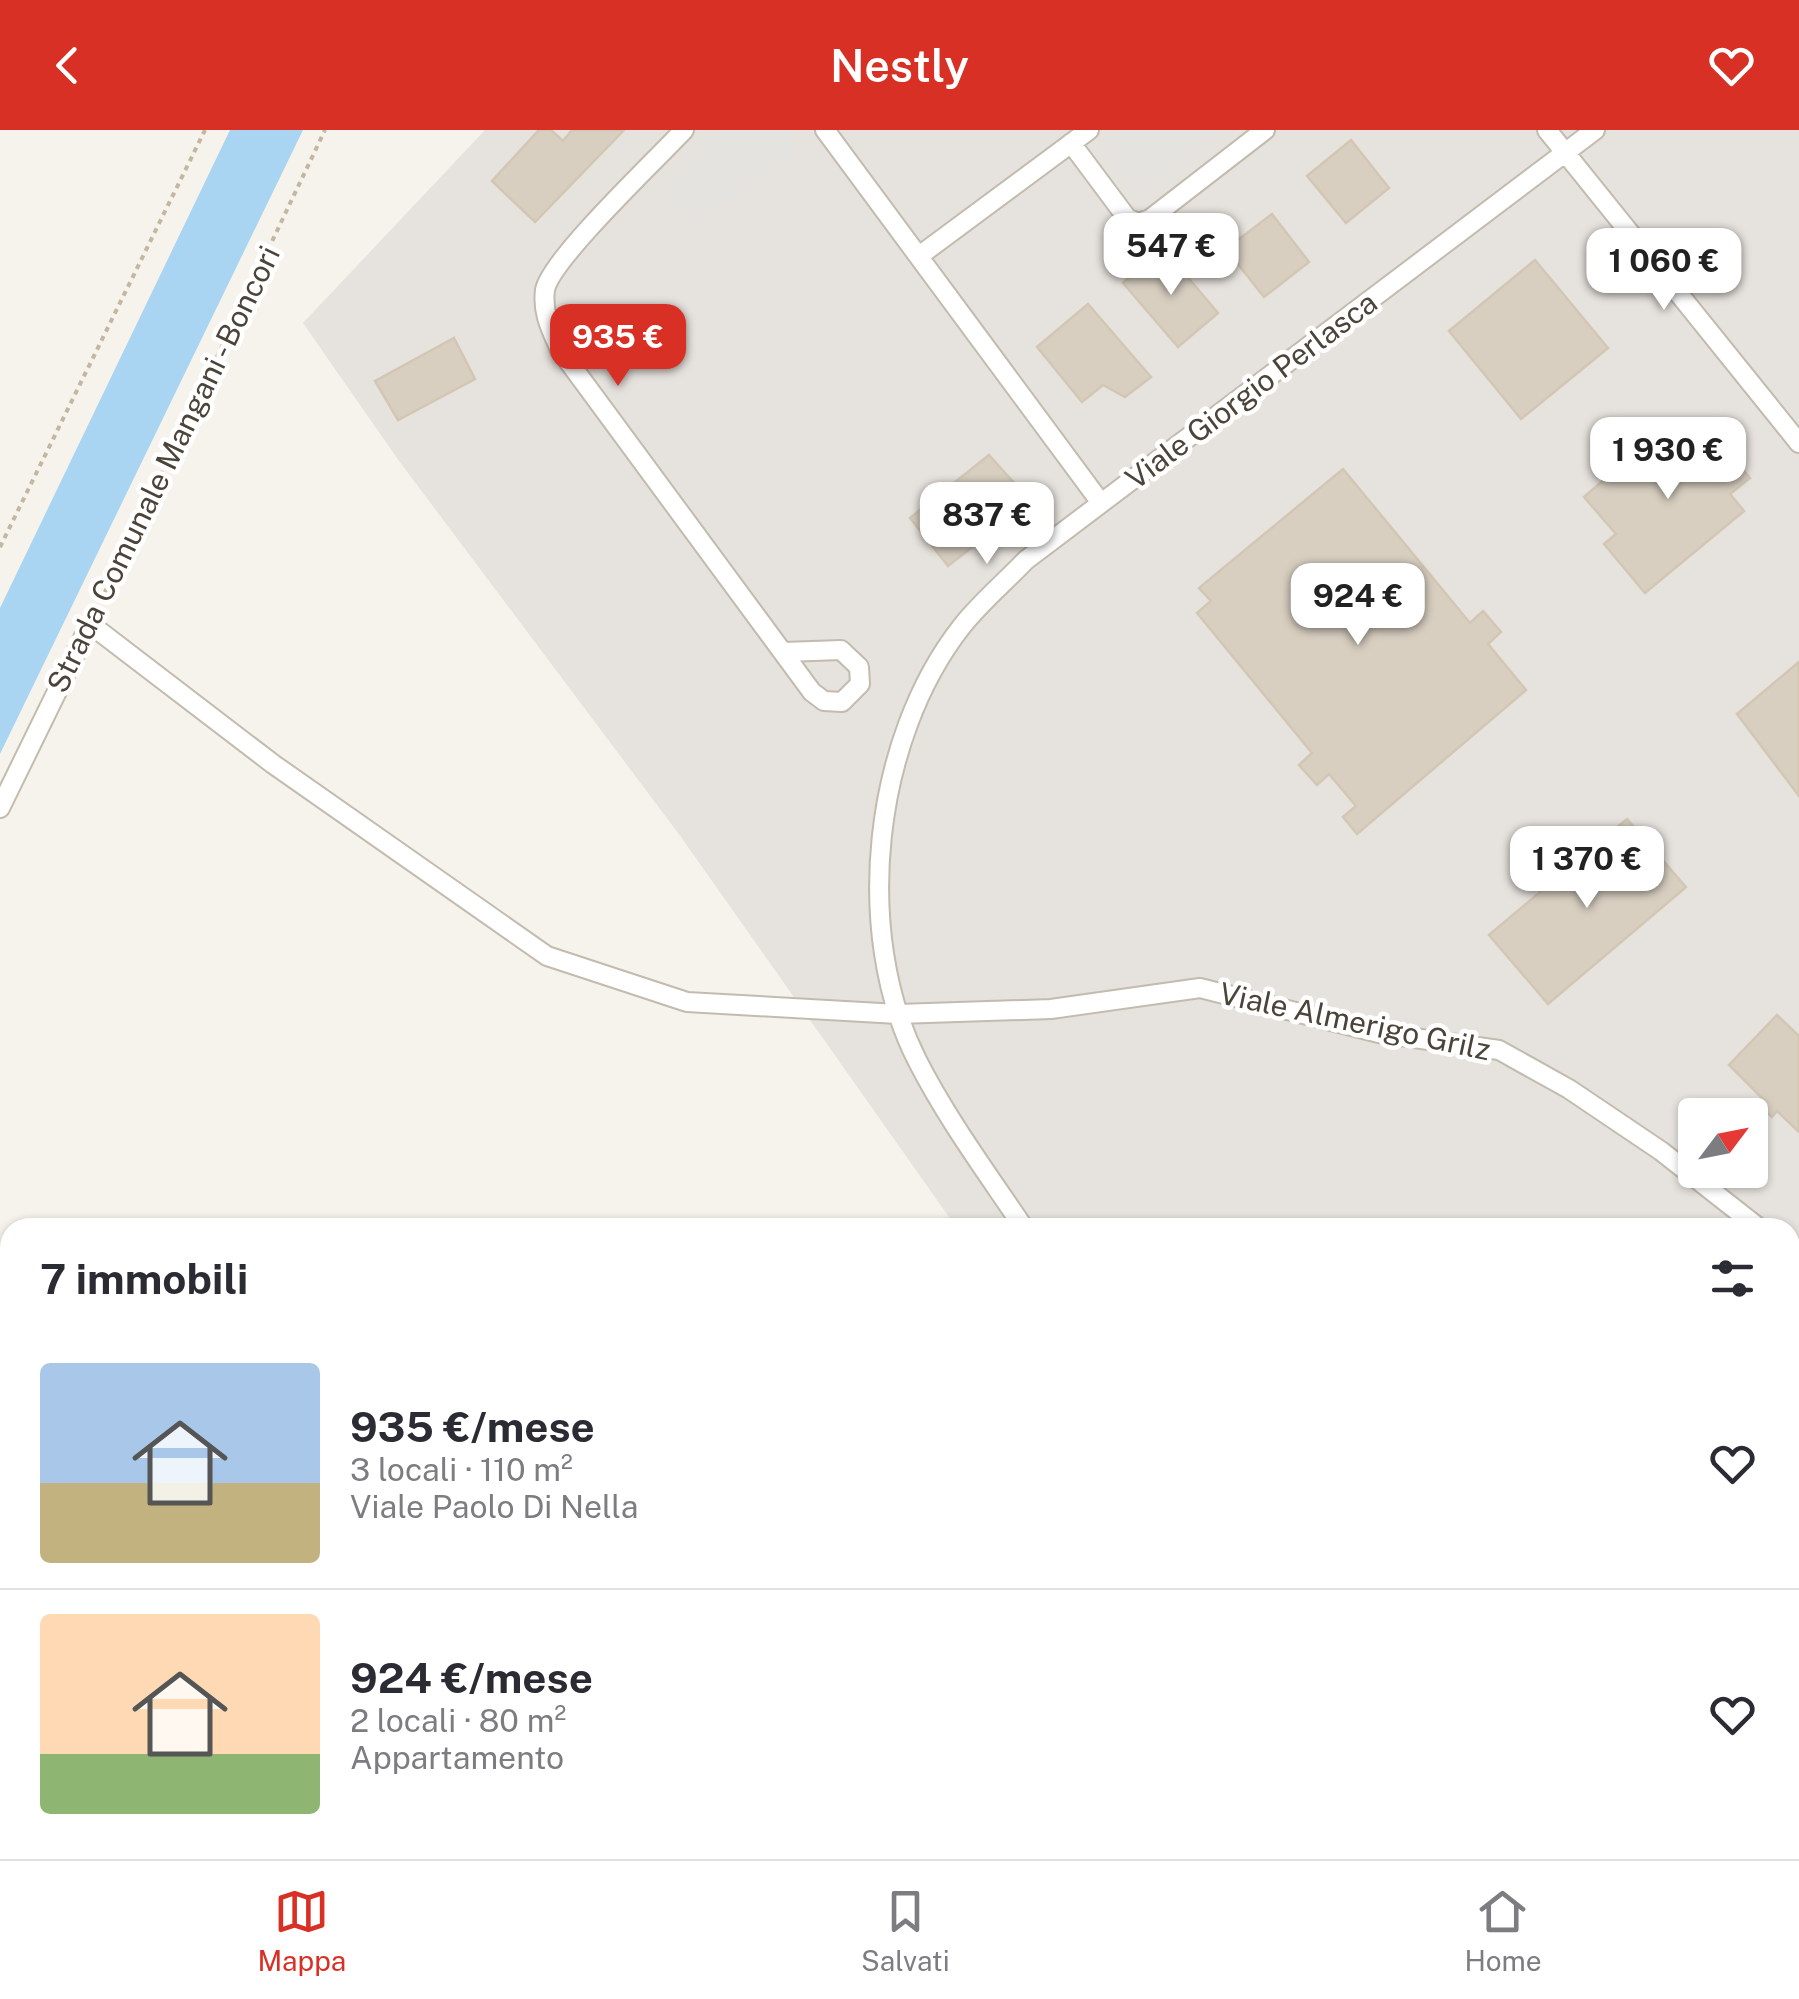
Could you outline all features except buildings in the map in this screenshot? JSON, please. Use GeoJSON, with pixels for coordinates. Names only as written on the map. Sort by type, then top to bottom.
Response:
{"type":"FeatureCollection","features":[{"type":"Feature","properties":{"kind":"street"},"geometry":{"type":"LineString","coordinates":[[684,130],[566,256],[546,285],[544,314],[560,350],[784,652]]}},
{"type":"Feature","properties":{"kind":"street"},"geometry":{"type":"LineString","coordinates":[[825,130],[1101,503]]}},
{"type":"Feature","properties":{"kind":"street"},"geometry":{"type":"LineString","coordinates":[[919,256],[1089,130]]}},
{"type":"Feature","properties":{"kind":"street"},"geometry":{"type":"LineString","coordinates":[[1071,143],[1127,218],[1138,222],[1150,218],[1265,130]]}},
{"type":"Feature","properties":{"kind":"street"},"geometry":{"type":"LineString","coordinates":[[1547,130],[1799,443]]}},
{"type":"Feature","properties":{"kind":"street","name":"Viale Giorgio Perlasca"},"geometry":{"type":"LineString","coordinates":[[1018,1218],[935,1090],[898,1014],[878,924],[883,816],[914,708],[962,627],[1026,560],[1595,130]]}},
{"type":"Feature","properties":{"kind":"street","name":"Strada Comunale Mangani - Boncori"},"geometry":{"type":"LineString","coordinates":[[0,808],[90,624]]}},
{"type":"Feature","properties":{"kind":"street","name":"Viale Almerigo Grilz"},"geometry":{"type":"LineString","coordinates":[[90,624],[273,764],[547,956],[687,1002],[898,1014],[1051,1009],[1200,988],[1379,1033],[1498,1050],[1569,1089],[1662,1151],[1746,1218]]}},
{"type":"Feature","properties":{"kind":"path"},"geometry":{"type":"LineString","coordinates":[[0,547],[205,130]]}},
{"type":"Feature","properties":{"kind":"path","name":"Strada Comunale Mangani - Boncori"},"geometry":{"type":"LineString","coordinates":[[90,624],[325,130]]}},
{"type":"Feature","properties":{"kind":"shaded area"},"geometry":{"type":"Polygon","coordinates":[[[485,130],[1799,130],[1799,1218],[950,1218],[681,837],[399,461],[303,323],[485,130]]]}},
{"type":"Feature","properties":{"kind":"shaded area"},"geometry":{"type":"Polygon","coordinates":[[[727,130],[797,130],[788,140],[796,152],[691,225],[661,191],[700,149],[727,130]]]}},
{"type":"Feature","properties":{"kind":"shaded area"},"geometry":{"type":"Polygon","coordinates":[[[1128,130],[1224,130],[1138,194],[1104,148],[1128,130]]]}},
{"type":"Feature","properties":{"kind":"water"},"geometry":{"type":"Polygon","coordinates":[[[230,130],[303,130],[0,754],[0,608],[230,130]]]}}]}
